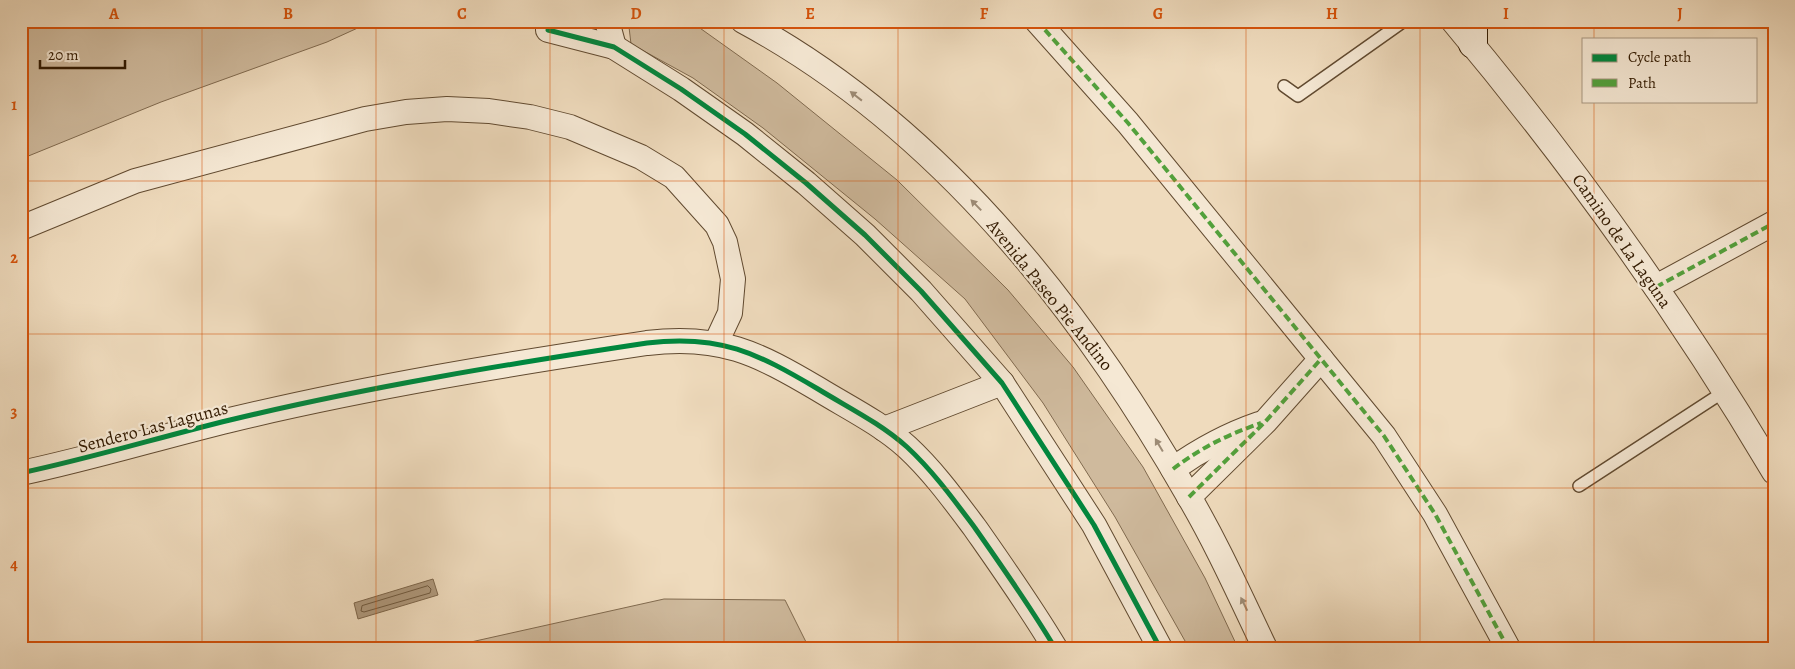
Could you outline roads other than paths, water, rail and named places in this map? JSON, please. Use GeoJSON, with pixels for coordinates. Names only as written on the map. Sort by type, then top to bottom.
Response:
{"type":"FeatureCollection","features":[{"type":"Feature","properties":{"kind":"street"},"geometry":{"type":"LineString","coordinates":[[608,21],[614,47]]}},
{"type":"Feature","properties":{"kind":"street","name":"Avenida Paseo Pie Andino"},"geometry":{"type":"LineString","coordinates":[[743,21],[795,53],[846,88],[894,126],[940,168],[1024,258],[1112,374],[1173,469],[1190,497],[1265,648]]}},
{"type":"Feature","properties":{"kind":"street"},"geometry":{"type":"LineString","coordinates":[[1037,21],[1128,123],[1384,436],[1435,514],[1508,648]]}},
{"type":"Feature","properties":{"kind":"street","name":"Camino de La Laguna"},"geometry":{"type":"LineString","coordinates":[[1453,21],[1473,33],[1656,287],[1774,472]]}},
{"type":"Feature","properties":{"kind":"street"},"geometry":{"type":"LineString","coordinates":[[548,30],[614,47],[729,122],[806,183],[865,235],[921,291],[1002,383],[1094,525],[1160,648]]}},
{"type":"Feature","properties":{"kind":"street"},"geometry":{"type":"LineString","coordinates":[[21,228],[135,181],[365,119],[406,112],[447,109],[489,111],[530,116],[570,127],[641,157],[674,177],[717,225],[725,242],[733,279],[730,312],[716,343]]}},
{"type":"Feature","properties":{"kind":"street"},"geometry":{"type":"LineString","coordinates":[[1656,287],[1774,223]]}},
{"type":"Feature","properties":{"kind":"street","name":"Sendero Las Lagunas"},"geometry":{"type":"LineString","coordinates":[[21,473],[84,459],[230,420],[335,398],[647,343],[693,340],[716,343],[737,348],[776,364],[856,410],[884,429],[920,460],[946,489],[1024,596],[1055,648]]}},
{"type":"Feature","properties":{"kind":"street"},"geometry":{"type":"LineString","coordinates":[[1190,497],[1265,422],[1320,359]]}},
{"type":"Feature","properties":{"kind":"street"},"geometry":{"type":"LineString","coordinates":[[884,429],[1002,383]]}},
{"type":"Feature","properties":{"kind":"street"},"geometry":{"type":"LineString","coordinates":[[1173,469],[1196,451],[1225,436],[1265,422]]}},
{"type":"Feature","properties":{"kind":"lane"},"geometry":{"type":"LineString","coordinates":[[1284,86],[1298,96],[1404,21]]}},
{"type":"Feature","properties":{"kind":"lane"},"geometry":{"type":"LineString","coordinates":[[1579,486],[1724,391]]}},
{"type":"Feature","properties":{"kind":"water"},"geometry":{"type":"Polygon","coordinates":[[[433,579],[438,595],[358,619],[354,603],[433,579]]]}}]}
